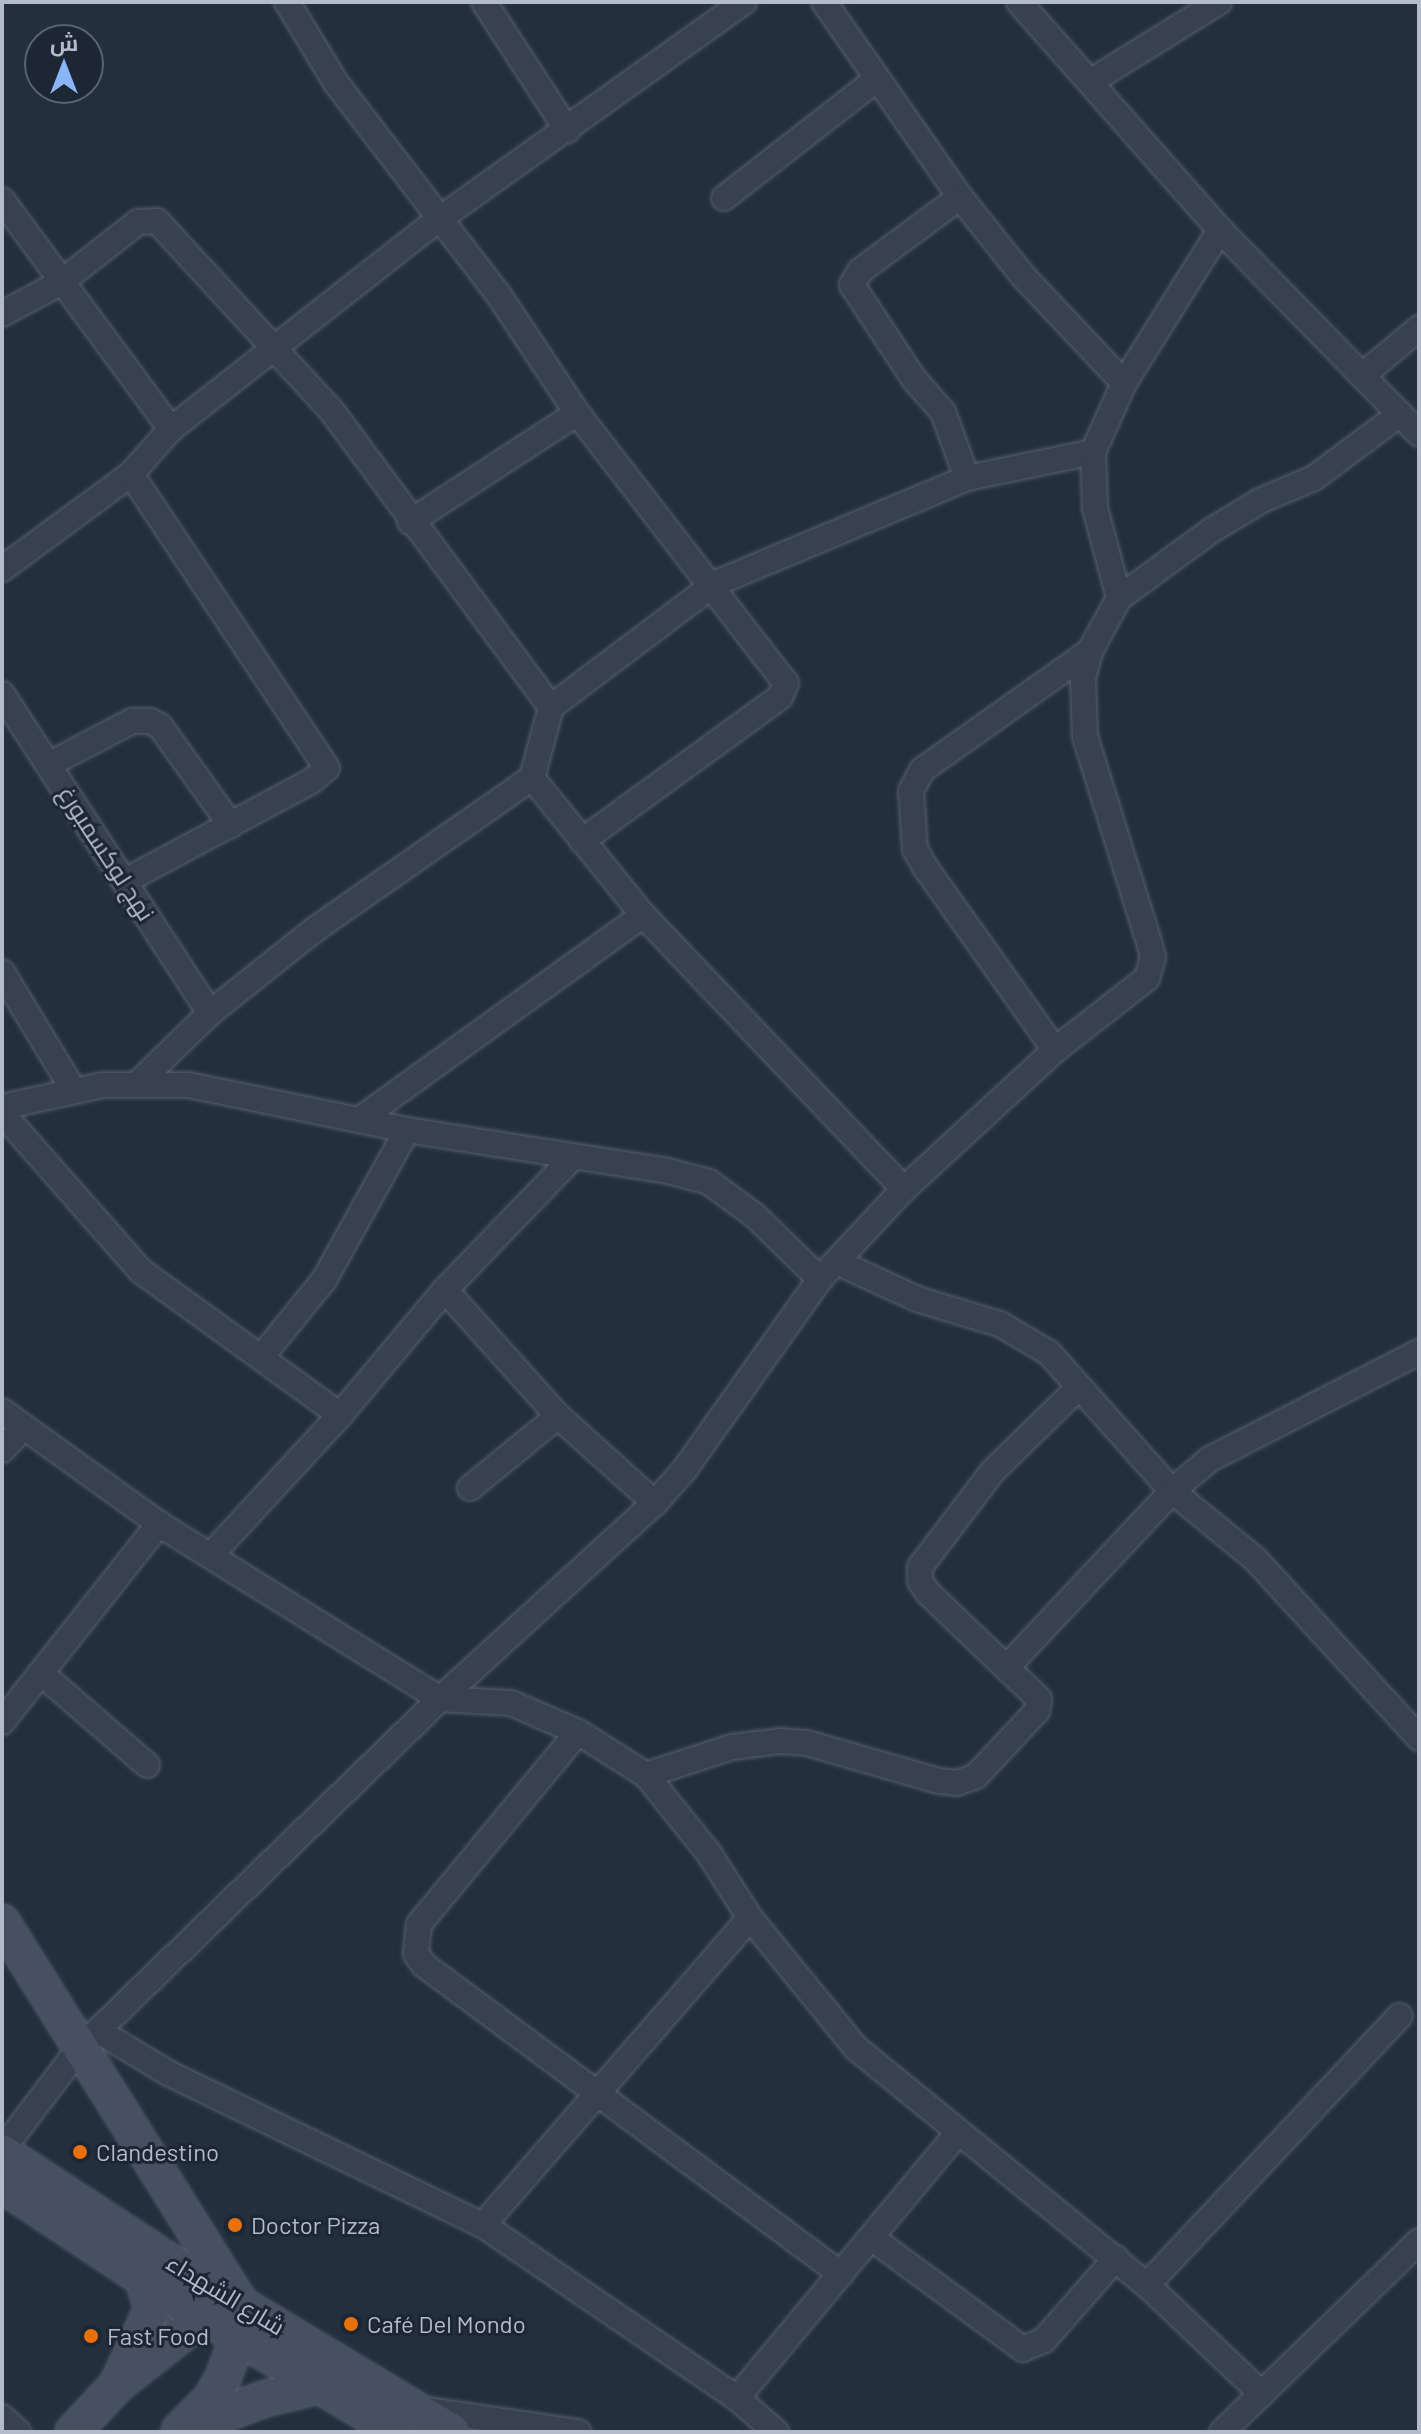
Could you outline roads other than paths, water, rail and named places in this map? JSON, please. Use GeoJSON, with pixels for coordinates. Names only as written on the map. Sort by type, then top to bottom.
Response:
{"type":"FeatureCollection","features":[{"type":"Feature","properties":{"kind":"street"},"geometry":{"type":"LineString","coordinates":[[287,2],[319,59],[438,220],[507,307],[577,413],[784,676],[786,691],[582,841]]}},
{"type":"Feature","properties":{"kind":"street"},"geometry":{"type":"LineString","coordinates":[[484,2],[567,130]]}},
{"type":"Feature","properties":{"kind":"street"},"geometry":{"type":"LineString","coordinates":[[2,569],[131,474],[171,429],[438,220],[744,2]]}},
{"type":"Feature","properties":{"kind":"street"},"geometry":{"type":"LineString","coordinates":[[824,2],[960,197],[1023,276],[1124,383]]}},
{"type":"Feature","properties":{"kind":"street"},"geometry":{"type":"LineString","coordinates":[[1019,2],[1220,230],[1419,434]]}},
{"type":"Feature","properties":{"kind":"street"},"geometry":{"type":"LineString","coordinates":[[1090,82],[1219,2]]}},
{"type":"Feature","properties":{"kind":"street"},"geometry":{"type":"LineString","coordinates":[[724,198],[877,79]]}},
{"type":"Feature","properties":{"kind":"street"},"geometry":{"type":"LineString","coordinates":[[960,197],[860,271],[852,285],[914,379],[943,412],[967,478]]}},
{"type":"Feature","properties":{"kind":"street"},"geometry":{"type":"LineString","coordinates":[[2,200],[60,283],[171,429]]}},
{"type":"Feature","properties":{"kind":"street"},"geometry":{"type":"LineString","coordinates":[[2,314],[60,283],[138,222],[157,221],[331,410],[410,522],[551,707]]}},
{"type":"Feature","properties":{"kind":"street"},"geometry":{"type":"LineString","coordinates":[[1119,598],[1095,508],[1093,452],[1124,383],[1220,230]]}},
{"type":"Feature","properties":{"kind":"street"},"geometry":{"type":"LineString","coordinates":[[1363,375],[1419,328]]}},
{"type":"Feature","properties":{"kind":"street"},"geometry":{"type":"LineString","coordinates":[[410,522],[577,413]]}},
{"type":"Feature","properties":{"kind":"street"},"geometry":{"type":"LineString","coordinates":[[2,2151],[90,2041],[440,1699],[655,1503],[685,1469],[829,1270],[904,1189],[1055,1050],[1147,978],[1153,957],[1085,736],[1083,678],[1090,651],[1119,598],[1212,530],[1314,478],[1400,414]]}},
{"type":"Feature","properties":{"kind":"street"},"geometry":{"type":"LineString","coordinates":[[139,1082],[210,1013],[314,930],[532,778],[551,707],[714,584],[967,478],[1093,452]]}},
{"type":"Feature","properties":{"kind":"street"},"geometry":{"type":"LineString","coordinates":[[125,881],[323,774],[326,763],[131,474]]}},
{"type":"Feature","properties":{"kind":"street"},"geometry":{"type":"LineString","coordinates":[[1055,1050],[925,867],[915,849],[911,791],[922,770],[1090,651]]}},
{"type":"Feature","properties":{"kind":"street","name":"نهج لوكسمبورغ"},"geometry":{"type":"LineString","coordinates":[[2,694],[210,1013]]}},
{"type":"Feature","properties":{"kind":"street"},"geometry":{"type":"LineString","coordinates":[[50,764],[132,721],[150,721],[160,726],[231,825]]}},
{"type":"Feature","properties":{"kind":"street"},"geometry":{"type":"LineString","coordinates":[[532,778],[643,915],[904,1189]]}},
{"type":"Feature","properties":{"kind":"street"},"geometry":{"type":"LineString","coordinates":[[359,1120],[643,915]]}},
{"type":"Feature","properties":{"kind":"street"},"geometry":{"type":"LineString","coordinates":[[2,972],[74,1091]]}},
{"type":"Feature","properties":{"kind":"street"},"geometry":{"type":"LineString","coordinates":[[2,1107],[74,1091],[139,1082],[188,1085],[407,1130],[709,1182],[829,1270],[1025,1336],[1049,1353],[1077,1389],[1172,1491],[1255,1559],[1419,1738]]}},
{"type":"Feature","properties":{"kind":"street"},"geometry":{"type":"LineString","coordinates":[[2,1113],[141,1271],[263,1355],[340,1415]]}},
{"type":"Feature","properties":{"kind":"street"},"geometry":{"type":"LineString","coordinates":[[263,1355],[324,1280],[407,1130]]}},
{"type":"Feature","properties":{"kind":"street"},"geometry":{"type":"LineString","coordinates":[[211,1555],[340,1415],[445,1290],[572,1158]]}},
{"type":"Feature","properties":{"kind":"street"},"geometry":{"type":"LineString","coordinates":[[445,1290],[558,1416],[655,1503]]}},
{"type":"Feature","properties":{"kind":"street"},"geometry":{"type":"LineString","coordinates":[[1007,1667],[1172,1491],[1210,1459],[1419,1352]]}},
{"type":"Feature","properties":{"kind":"street"},"geometry":{"type":"LineString","coordinates":[[646,1775],[732,1747],[780,1741],[807,1743],[939,1781],[966,1782],[1040,1705],[1007,1667],[928,1593],[920,1581],[920,1567],[992,1472],[1077,1389]]}},
{"type":"Feature","properties":{"kind":"street"},"geometry":{"type":"LineString","coordinates":[[2,1411],[159,1524],[440,1699],[511,1703],[578,1732],[646,1775],[708,1852],[750,1918],[856,2048],[1116,2258],[1262,2394]]}},
{"type":"Feature","properties":{"kind":"street"},"geometry":{"type":"LineString","coordinates":[[470,1488],[558,1416]]}},
{"type":"Feature","properties":{"kind":"street"},"geometry":{"type":"LineString","coordinates":[[2,1450],[23,1428]]}},
{"type":"Feature","properties":{"kind":"street"},"geometry":{"type":"LineString","coordinates":[[2,1722],[159,1524]]}},
{"type":"Feature","properties":{"kind":"street"},"geometry":{"type":"LineString","coordinates":[[42,1674],[147,1765]]}},
{"type":"Feature","properties":{"kind":"street"},"geometry":{"type":"LineString","coordinates":[[578,1732],[419,1924],[414,1943],[424,1965],[841,2274]]}},
{"type":"Feature","properties":{"kind":"street"},"geometry":{"type":"LineString","coordinates":[[483,2225],[750,1918]]}},
{"type":"Feature","properties":{"kind":"street"},"geometry":{"type":"LineString","coordinates":[[2,1922],[90,2041],[229,2313],[211,2399],[178,2432]]}},
{"type":"Feature","properties":{"kind":"street"},"geometry":{"type":"LineString","coordinates":[[1147,2285],[1400,2016]]}},
{"type":"Feature","properties":{"kind":"street"},"geometry":{"type":"LineString","coordinates":[[90,2041],[170,2074],[483,2225],[737,2398],[776,2432]]}},
{"type":"Feature","properties":{"kind":"street"},"geometry":{"type":"LineString","coordinates":[[737,2398],[873,2239],[958,2133]]}},
{"type":"Feature","properties":{"kind":"street","name":"شارع الشهداء"},"geometry":{"type":"LineString","coordinates":[[2,2151],[229,2313],[322,2385],[364,2409],[452,2432]]}},
{"type":"Feature","properties":{"kind":"street","name":"شارع الشهداء"},"geometry":{"type":"LineString","coordinates":[[2,2185],[143,2278],[229,2313],[407,2420]]}},
{"type":"Feature","properties":{"kind":"street"},"geometry":{"type":"LineString","coordinates":[[873,2239],[1023,2349],[1044,2340],[1116,2258]]}},
{"type":"Feature","properties":{"kind":"street"},"geometry":{"type":"LineString","coordinates":[[1222,2432],[1419,2241]]}},
{"type":"Feature","properties":{"kind":"street"},"geometry":{"type":"LineString","coordinates":[[117,2385],[152,2309],[143,2278]]}},
{"type":"Feature","properties":{"kind":"street"},"geometry":{"type":"LineString","coordinates":[[73,2432],[117,2385],[229,2313]]}},
{"type":"Feature","properties":{"kind":"street"},"geometry":{"type":"LineString","coordinates":[[178,2432],[264,2399],[322,2385]]}},
{"type":"Feature","properties":{"kind":"street"},"geometry":{"type":"LineString","coordinates":[[2,2417],[18,2432]]}},
{"type":"Feature","properties":{"kind":"street"},"geometry":{"type":"LineString","coordinates":[[407,2420],[578,2432]]}},
{"type":"Feature","properties":{"kind":"place","name":"Clandestino"},"geometry":{"type":"Point","coordinates":[80,2152]}},
{"type":"Feature","properties":{"kind":"place","name":"Doctor Pizza"},"geometry":{"type":"Point","coordinates":[235,2225]}},
{"type":"Feature","properties":{"kind":"place","name":"Café Del Mondo"},"geometry":{"type":"Point","coordinates":[351,2324]}},
{"type":"Feature","properties":{"kind":"place","name":"Fast Food"},"geometry":{"type":"Point","coordinates":[91,2336]}}]}
